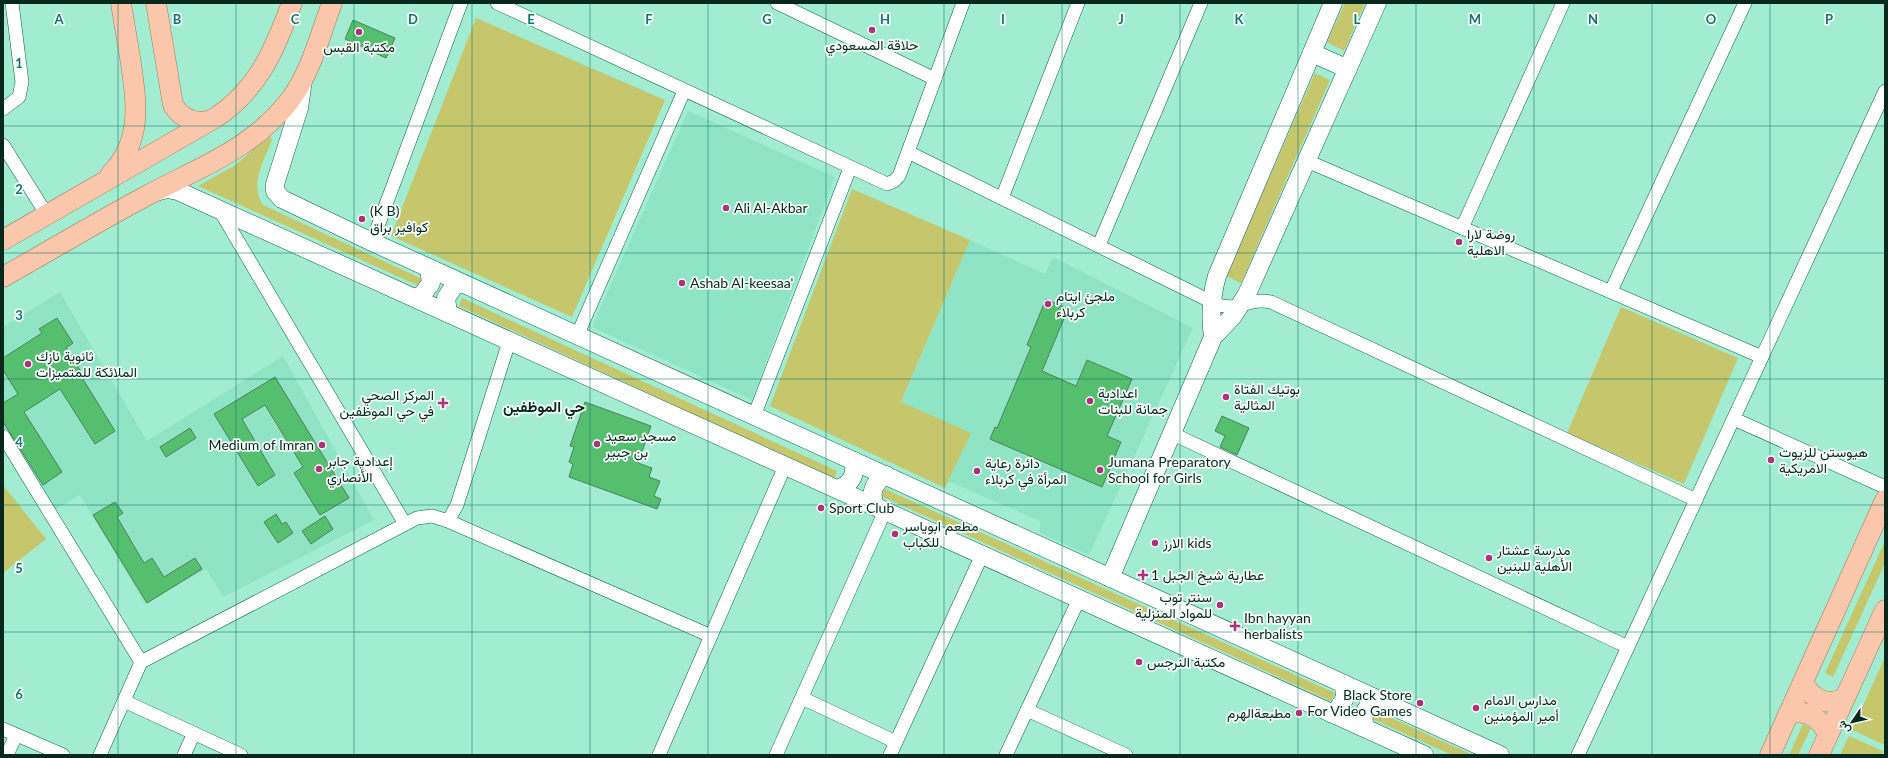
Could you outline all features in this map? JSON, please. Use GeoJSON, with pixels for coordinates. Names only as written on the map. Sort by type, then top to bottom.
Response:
{"type":"FeatureCollection","features":[{"type":"Feature","properties":{"kind":"main road"},"geometry":{"type":"LineString","coordinates":[[99,184],[112,172],[122,159],[132,139],[136,118],[136,101],[121,3]]}},
{"type":"Feature","properties":{"kind":"main road"},"geometry":{"type":"LineString","coordinates":[[156,3],[174,106],[181,115],[192,121],[204,122],[215,118]]}},
{"type":"Feature","properties":{"kind":"main road"},"geometry":{"type":"LineString","coordinates":[[3,240],[215,118],[235,103],[267,64],[292,3]]}},
{"type":"Feature","properties":{"kind":"main road"},"geometry":{"type":"LineString","coordinates":[[332,3],[303,80],[299,108],[275,184],[275,191],[282,199],[577,336],[1500,755]]}},
{"type":"Feature","properties":{"kind":"main road"},"geometry":{"type":"LineString","coordinates":[[1213,337],[1210,313],[1211,301],[1217,276],[1333,3]]}},
{"type":"Feature","properties":{"kind":"main road"},"geometry":{"type":"LineString","coordinates":[[1110,578],[1173,434],[1213,337],[1225,326],[1247,294],[1377,3]]}},
{"type":"Feature","properties":{"kind":"main road"},"geometry":{"type":"LineString","coordinates":[[1312,53],[1348,69]]}},
{"type":"Feature","properties":{"kind":"main road"},"geometry":{"type":"LineString","coordinates":[[3,277],[149,194],[219,160],[244,144],[275,117],[303,80]]}},
{"type":"Feature","properties":{"kind":"main road"},"geometry":{"type":"LineString","coordinates":[[149,194],[164,189],[175,190],[219,209],[509,342],[838,489],[1365,728],[1415,753]]}},
{"type":"Feature","properties":{"kind":"main road"},"geometry":{"type":"LineString","coordinates":[[415,298],[422,295],[431,283],[429,268]]}},
{"type":"Feature","properties":{"kind":"main road"},"geometry":{"type":"LineString","coordinates":[[448,313],[446,298],[454,286],[461,283]]}},
{"type":"Feature","properties":{"kind":"main road"},"geometry":{"type":"LineString","coordinates":[[838,489],[850,482],[854,476],[854,461]]}},
{"type":"Feature","properties":{"kind":"main road"},"geometry":{"type":"LineString","coordinates":[[880,509],[872,499],[874,485],[879,479],[886,476]]}},
{"type":"Feature","properties":{"kind":"main road"},"geometry":{"type":"LineString","coordinates":[[1770,755],[1885,500]]}},
{"type":"Feature","properties":{"kind":"main road"},"geometry":{"type":"LineString","coordinates":[[1819,755],[1885,610]]}},
{"type":"Feature","properties":{"kind":"main road"},"geometry":{"type":"LineString","coordinates":[[1803,682],[1807,691],[1817,699],[1830,702],[1844,699]]}},
{"type":"Feature","properties":{"kind":"main road"},"geometry":{"type":"LineString","coordinates":[[1331,713],[1342,705],[1345,698],[1344,684]]}},
{"type":"Feature","properties":{"kind":"main road"},"geometry":{"type":"LineString","coordinates":[[1365,728],[1364,714],[1367,708],[1372,702],[1379,700]]}},
{"type":"Feature","properties":{"kind":"main road"},"geometry":{"type":"LineString","coordinates":[[1788,714],[1801,712],[1814,716],[1824,725],[1828,735]]}},
{"type":"Feature","properties":{"kind":"street"},"geometry":{"type":"LineString","coordinates":[[3,109],[19,97],[22,82],[12,3]]}},
{"type":"Feature","properties":{"kind":"street"},"geometry":{"type":"LineString","coordinates":[[372,242],[461,3]]}},
{"type":"Feature","properties":{"kind":"street"},"geometry":{"type":"LineString","coordinates":[[497,3],[884,184],[891,183],[898,176],[964,3]]}},
{"type":"Feature","properties":{"kind":"street"},"geometry":{"type":"LineString","coordinates":[[776,3],[935,79]]}},
{"type":"Feature","properties":{"kind":"street"},"geometry":{"type":"LineString","coordinates":[[1002,198],[1078,3]]}},
{"type":"Feature","properties":{"kind":"street"},"geometry":{"type":"LineString","coordinates":[[1099,245],[1201,3]]}},
{"type":"Feature","properties":{"kind":"street"},"geometry":{"type":"LineString","coordinates":[[1462,228],[1563,3]]}},
{"type":"Feature","properties":{"kind":"street"},"geometry":{"type":"LineString","coordinates":[[1611,292],[1745,3]]}},
{"type":"Feature","properties":{"kind":"street"},"geometry":{"type":"LineString","coordinates":[[577,336],[684,90]]}},
{"type":"Feature","properties":{"kind":"street"},"geometry":{"type":"LineString","coordinates":[[1578,755],[1885,91]]}},
{"type":"Feature","properties":{"kind":"street"},"geometry":{"type":"LineString","coordinates":[[3,145],[47,215]]}},
{"type":"Feature","properties":{"kind":"street"},"geometry":{"type":"LineString","coordinates":[[908,152],[1211,301],[1228,308],[1256,300],[1271,302],[1696,500]]}},
{"type":"Feature","properties":{"kind":"street"},"geometry":{"type":"LineString","coordinates":[[1307,161],[1762,357]]}},
{"type":"Feature","properties":{"kind":"street"},"geometry":{"type":"LineString","coordinates":[[754,416],[850,168]]}},
{"type":"Feature","properties":{"kind":"street"},"geometry":{"type":"LineString","coordinates":[[219,209],[405,524]]}},
{"type":"Feature","properties":{"kind":"street"},"geometry":{"type":"LineString","coordinates":[[448,521],[457,505],[509,342]]}},
{"type":"Feature","properties":{"kind":"street"},"geometry":{"type":"LineString","coordinates":[[1734,419],[1885,487]]}},
{"type":"Feature","properties":{"kind":"street"},"geometry":{"type":"LineString","coordinates":[[1173,434],[1628,647]]}},
{"type":"Feature","properties":{"kind":"street"},"geometry":{"type":"LineString","coordinates":[[3,436],[141,662]]}},
{"type":"Feature","properties":{"kind":"street"},"geometry":{"type":"LineString","coordinates":[[659,755],[785,466]]}},
{"type":"Feature","properties":{"kind":"street"},"geometry":{"type":"LineString","coordinates":[[776,755],[802,698],[880,509]]}},
{"type":"Feature","properties":{"kind":"street"},"geometry":{"type":"LineString","coordinates":[[100,755],[141,662],[417,518],[432,516],[448,521],[711,636]]}},
{"type":"Feature","properties":{"kind":"street"},"geometry":{"type":"LineString","coordinates":[[890,755],[982,555]]}},
{"type":"Feature","properties":{"kind":"street"},"geometry":{"type":"LineString","coordinates":[[1006,755],[1079,599]]}},
{"type":"Feature","properties":{"kind":"street"},"geometry":{"type":"LineString","coordinates":[[802,698],[896,742]]}},
{"type":"Feature","properties":{"kind":"street"},"geometry":{"type":"LineString","coordinates":[[124,701],[241,755]]}},
{"type":"Feature","properties":{"kind":"street"},"geometry":{"type":"LineString","coordinates":[[1027,710],[1126,755]]}},
{"type":"Feature","properties":{"kind":"street"},"geometry":{"type":"LineString","coordinates":[[3,729],[63,755]]}},
{"type":"Feature","properties":{"kind":"street"},"geometry":{"type":"LineString","coordinates":[[184,755],[194,733]]}},
{"type":"Feature","properties":{"kind":"street"},"geometry":{"type":"LineString","coordinates":[[7,755],[16,735]]}},
{"type":"Feature","properties":{"kind":"shaded area"},"geometry":{"type":"Polygon","coordinates":[[[1345,3],[1365,3],[1344,51],[1327,42],[1345,3]]]}},
{"type":"Feature","properties":{"kind":"shaded area"},"geometry":{"type":"Polygon","coordinates":[[[476,18],[665,100],[572,317],[391,236],[476,18]]]}},
{"type":"Feature","properties":{"kind":"shaded area"},"geometry":{"type":"Polygon","coordinates":[[[1315,73],[1330,80],[1241,283],[1226,276],[1315,73]]]}},
{"type":"Feature","properties":{"kind":"shaded area"},"geometry":{"type":"Polygon","coordinates":[[[688,111],[835,177],[752,400],[592,327],[688,111]]]}},
{"type":"Feature","properties":{"kind":"shaded area"},"geometry":{"type":"Polygon","coordinates":[[[269,137],[271,137],[272,140],[259,172],[257,189],[263,205],[424,280],[419,286],[198,186],[234,166],[269,137]]]}},
{"type":"Feature","properties":{"kind":"shaded area"},"geometry":{"type":"Polygon","coordinates":[[[852,189],[970,240],[901,402],[971,433],[945,488],[770,406],[852,189]]]}},
{"type":"Feature","properties":{"kind":"shaded area"},"geometry":{"type":"Polygon","coordinates":[[[970,240],[1045,274],[1053,257],[1193,328],[1089,555],[1040,533],[1040,521],[948,481],[971,433],[901,403],[970,240]]]}},
{"type":"Feature","properties":{"kind":"shaded area"},"geometry":{"type":"Polygon","coordinates":[[[60,292],[147,441],[283,356],[374,520],[223,597],[206,569],[145,604],[80,495],[54,510],[3,425],[3,327],[60,292]]]}},
{"type":"Feature","properties":{"kind":"shaded area"},"geometry":{"type":"Polygon","coordinates":[[[462,298],[837,471],[834,479],[459,306],[462,298]]]}},
{"type":"Feature","properties":{"kind":"shaded area"},"geometry":{"type":"Polygon","coordinates":[[[1621,307],[1738,358],[1684,484],[1567,433],[1621,307]]]}},
{"type":"Feature","properties":{"kind":"shaded area"},"geometry":{"type":"Polygon","coordinates":[[[3,485],[46,539],[3,573],[3,485]]]}},
{"type":"Feature","properties":{"kind":"shaded area"},"geometry":{"type":"Polygon","coordinates":[[[885,489],[1335,693],[1331,701],[881,496],[885,489]]]}},
{"type":"Feature","properties":{"kind":"shaded area"},"geometry":{"type":"Polygon","coordinates":[[[1885,541],[1885,563],[1833,677],[1825,673],[1885,541]]]}},
{"type":"Feature","properties":{"kind":"shaded area"},"geometry":{"type":"Polygon","coordinates":[[[1885,657],[1885,745],[1852,730],[1885,657]]]}},
{"type":"Feature","properties":{"kind":"shaded area"},"geometry":{"type":"Polygon","coordinates":[[[1376,711],[1473,755],[1452,755],[1372,719],[1376,711]]]}},
{"type":"Feature","properties":{"kind":"shaded area"},"geometry":{"type":"Polygon","coordinates":[[[1803,724],[1811,728],[1798,755],[1789,755],[1803,724]]]}},
{"type":"Feature","properties":{"kind":"shaded area"},"geometry":{"type":"Polygon","coordinates":[[[1849,736],[1883,751],[1881,755],[1840,755],[1849,736]]]}},
{"type":"Feature","properties":{"kind":"building"},"geometry":{"type":"Polygon","coordinates":[[[353,20],[395,38],[386,58],[345,39],[353,20]]]}},
{"type":"Feature","properties":{"kind":"building"},"geometry":{"type":"Polygon","coordinates":[[[1046,299],[1068,309],[1042,371],[1076,386],[1087,360],[1132,379],[1107,436],[1121,442],[1102,487],[990,439],[995,427],[997,428],[1031,347],[1027,345],[1046,299]]]}},
{"type":"Feature","properties":{"kind":"building"},"geometry":{"type":"Polygon","coordinates":[[[57,318],[73,343],[66,348],[83,375],[81,376],[115,431],[95,444],[60,389],[24,412],[62,472],[43,485],[3,422],[3,403],[18,394],[3,370],[3,358],[42,333],[39,329],[57,318]]]}},
{"type":"Feature","properties":{"kind":"building"},"geometry":{"type":"Polygon","coordinates":[[[275,377],[349,498],[320,515],[294,473],[303,467],[265,405],[242,419],[275,475],[258,486],[214,414],[275,377]]]}},
{"type":"Feature","properties":{"kind":"building"},"geometry":{"type":"Polygon","coordinates":[[[585,402],[651,426],[638,463],[652,468],[649,477],[660,481],[654,496],[661,499],[657,509],[569,477],[573,464],[569,462],[574,447],[570,446],[585,402]]]}},
{"type":"Feature","properties":{"kind":"building"},"geometry":{"type":"Polygon","coordinates":[[[1222,416],[1249,428],[1237,455],[1220,447],[1225,436],[1215,431],[1222,416]]]}},
{"type":"Feature","properties":{"kind":"building"},"geometry":{"type":"Polygon","coordinates":[[[190,428],[196,438],[166,457],[160,447],[190,428]]]}},
{"type":"Feature","properties":{"kind":"building"},"geometry":{"type":"Polygon","coordinates":[[[115,502],[123,513],[117,517],[144,563],[152,558],[164,577],[195,558],[202,569],[147,603],[93,515],[115,502]]]}},
{"type":"Feature","properties":{"kind":"building"},"geometry":{"type":"Polygon","coordinates":[[[276,514],[282,524],[286,522],[293,533],[278,543],[264,522],[276,514]]]}},
{"type":"Feature","properties":{"kind":"building"},"geometry":{"type":"Polygon","coordinates":[[[325,516],[333,529],[311,544],[302,531],[325,516]]]}},
{"type":"Feature","properties":{"kind":"place","name":"حلاقة المسعودي"},"geometry":{"type":"Point","coordinates":[872,30]}},
{"type":"Feature","properties":{"kind":"place","name":"مكتبة القبس"},"geometry":{"type":"Point","coordinates":[359,32]}},
{"type":"Feature","properties":{"kind":"place","name":"Ali Al-Akbar"},"geometry":{"type":"Point","coordinates":[726,208]}},
{"type":"Feature","properties":{"kind":"place","name":"(K B) كوافير براق"},"geometry":{"type":"Point","coordinates":[362,219]}},
{"type":"Feature","properties":{"kind":"place","name":"روضة لارا الاهلية"},"geometry":{"type":"Point","coordinates":[1459,242]}},
{"type":"Feature","properties":{"kind":"place","name":"Ashab Al-keesaa'"},"geometry":{"type":"Point","coordinates":[682,283]}},
{"type":"Feature","properties":{"kind":"place","name":"ملجئ ايتام كربلاء"},"geometry":{"type":"Point","coordinates":[1048,304]}},
{"type":"Feature","properties":{"kind":"place","name":"ثانوية نازك الملائكة للمتميزات"},"geometry":{"type":"Point","coordinates":[28,364]}},
{"type":"Feature","properties":{"kind":"place","name":"بوتيك الفتاة المثالية"},"geometry":{"type":"Point","coordinates":[1226,397]}},
{"type":"Feature","properties":{"kind":"place","name":"اعدادية جمانة للبنات"},"geometry":{"type":"Point","coordinates":[1090,401]}},
{"type":"Feature","properties":{"kind":"place","name":"المركز الصحي في حي الموظفين"},"geometry":{"type":"Point","coordinates":[443,403]}},
{"type":"Feature","properties":{"kind":"place","name":"مسجد سعيد بن جبير"},"geometry":{"type":"Point","coordinates":[597,444]}},
{"type":"Feature","properties":{"kind":"place","name":"Medium of Imran"},"geometry":{"type":"Point","coordinates":[322,445]}},
{"type":"Feature","properties":{"kind":"place","name":"هيوستن للزيوت الامريكية"},"geometry":{"type":"Point","coordinates":[1771,460]}},
{"type":"Feature","properties":{"kind":"place","name":"إعدادية جابر الأنصاري"},"geometry":{"type":"Point","coordinates":[319,469]}},
{"type":"Feature","properties":{"kind":"place","name":"Jumana Preparatory School for Girls"},"geometry":{"type":"Point","coordinates":[1100,470]}},
{"type":"Feature","properties":{"kind":"place","name":"دائرة رعاية المرأة في كربلاء"},"geometry":{"type":"Point","coordinates":[977,471]}},
{"type":"Feature","properties":{"kind":"place","name":"Sport Club"},"geometry":{"type":"Point","coordinates":[821,508]}},
{"type":"Feature","properties":{"kind":"place","name":"مطعم ابوياسر للكباب"},"geometry":{"type":"Point","coordinates":[895,534]}},
{"type":"Feature","properties":{"kind":"place","name":"الارز kids"},"geometry":{"type":"Point","coordinates":[1155,543]}},
{"type":"Feature","properties":{"kind":"place","name":"مدرسة عشتار الأهلية للبنين"},"geometry":{"type":"Point","coordinates":[1489,558]}},
{"type":"Feature","properties":{"kind":"place","name":"عطارية شيخ الجبل 1"},"geometry":{"type":"Point","coordinates":[1143,575]}},
{"type":"Feature","properties":{"kind":"place","name":"سنتر توب للمواد المنزلية"},"geometry":{"type":"Point","coordinates":[1220,605]}},
{"type":"Feature","properties":{"kind":"place","name":"Ibn hayyan herbalists"},"geometry":{"type":"Point","coordinates":[1235,626]}},
{"type":"Feature","properties":{"kind":"place","name":"مكتبة النرجس"},"geometry":{"type":"Point","coordinates":[1139,662]}},
{"type":"Feature","properties":{"kind":"place","name":"Black Store For Video Games"},"geometry":{"type":"Point","coordinates":[1420,703]}},
{"type":"Feature","properties":{"kind":"place","name":"مدارس الامام أمير المؤمنين"},"geometry":{"type":"Point","coordinates":[1476,708]}},
{"type":"Feature","properties":{"kind":"place","name":"مطبعةالهرم"},"geometry":{"type":"Point","coordinates":[1299,713]}},
{"type":"Feature","properties":{"kind":"district","name":"حي الموظفين"},"geometry":{"type":"Point","coordinates":[544,407]}}]}
